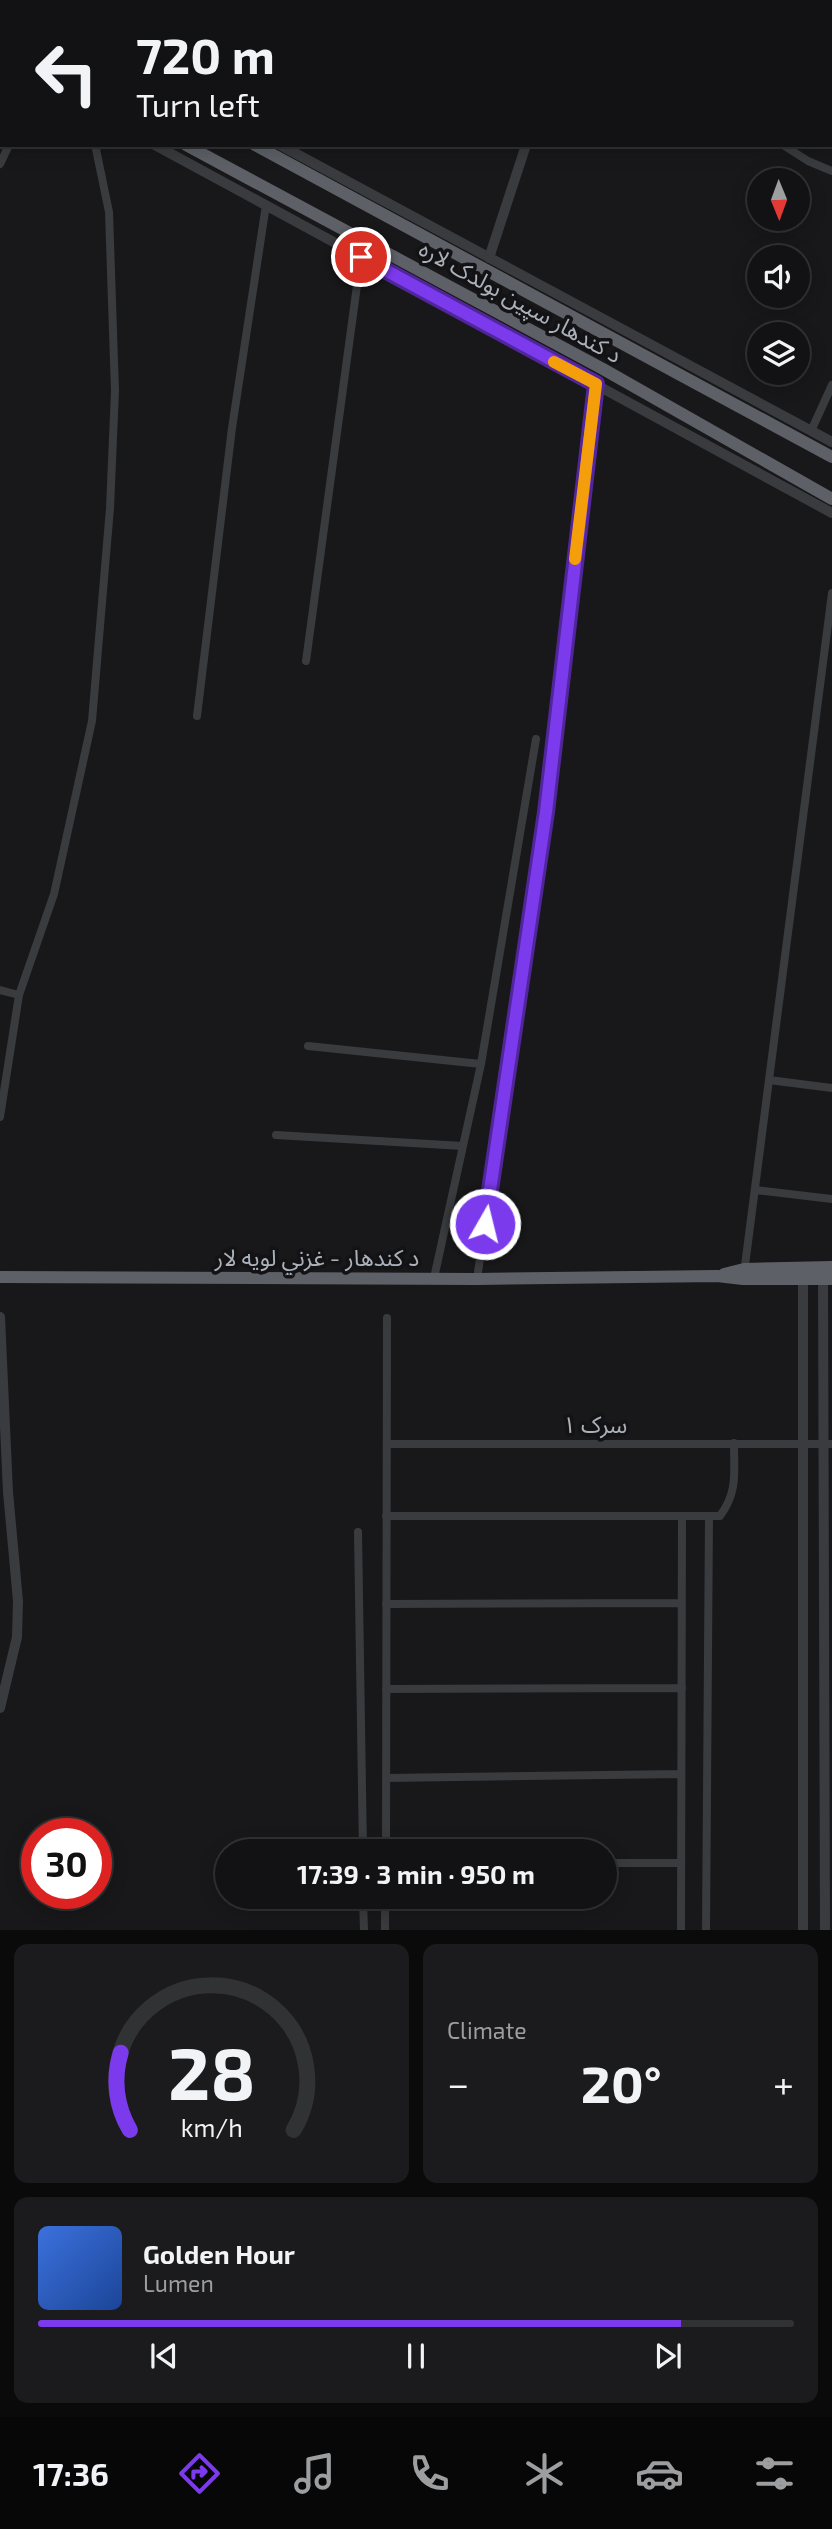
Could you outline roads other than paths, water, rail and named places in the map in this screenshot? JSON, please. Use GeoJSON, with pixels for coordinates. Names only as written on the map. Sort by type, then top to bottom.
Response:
{"type":"FeatureCollection","features":[{"type":"Feature","properties":{"kind":"highway","name":"د کندهار سپین بولدک لاره"},"geometry":{"type":"LineString","coordinates":[[190,147],[603,369],[832,499]]}},
{"type":"Feature","properties":{"kind":"highway","name":"د کندهار سپین بولدک لاره"},"geometry":{"type":"LineString","coordinates":[[259,147],[832,457]]}},
{"type":"Feature","properties":{"kind":"highway","name":"د کندهار - غزني لويه لار"},"geometry":{"type":"LineString","coordinates":[[0,1277],[477,1279],[827,1273]]}},
{"type":"Feature","properties":{"kind":"street"},"geometry":{"type":"LineString","coordinates":[[0,164],[8,147]]}},
{"type":"Feature","properties":{"kind":"street"},"geometry":{"type":"LineString","coordinates":[[0,1117],[19,995],[54,894],[92,721],[110,508],[115,391],[109,212],[96,147]]}},
{"type":"Feature","properties":{"kind":"street"},"geometry":{"type":"LineString","coordinates":[[159,147],[832,513]]}},
{"type":"Feature","properties":{"kind":"street"},"geometry":{"type":"LineString","coordinates":[[285,147],[832,442]]}},
{"type":"Feature","properties":{"kind":"street"},"geometry":{"type":"LineString","coordinates":[[489,258],[525,147]]}},
{"type":"Feature","properties":{"kind":"street"},"geometry":{"type":"LineString","coordinates":[[786,147],[808,161],[832,171]]}},
{"type":"Feature","properties":{"kind":"street"},"geometry":{"type":"LineString","coordinates":[[197,716],[232,428],[266,205]]}},
{"type":"Feature","properties":{"kind":"street"},"geometry":{"type":"LineString","coordinates":[[306,661],[361,257]]}},
{"type":"Feature","properties":{"kind":"street"},"geometry":{"type":"LineString","coordinates":[[477,1279],[546,812],[596,384]]}},
{"type":"Feature","properties":{"kind":"street"},"geometry":{"type":"LineString","coordinates":[[811,431],[832,384]]}},
{"type":"Feature","properties":{"kind":"street"},"geometry":{"type":"LineString","coordinates":[[744,1274],[832,593]]}},
{"type":"Feature","properties":{"kind":"street"},"geometry":{"type":"LineString","coordinates":[[434,1279],[481,1064],[536,738]]}},
{"type":"Feature","properties":{"kind":"street"},"geometry":{"type":"LineString","coordinates":[[0,990],[19,995]]}},
{"type":"Feature","properties":{"kind":"street"},"geometry":{"type":"LineString","coordinates":[[308,1046],[481,1064]]}},
{"type":"Feature","properties":{"kind":"street"},"geometry":{"type":"LineString","coordinates":[[769,1080],[832,1088]]}},
{"type":"Feature","properties":{"kind":"street"},"geometry":{"type":"LineString","coordinates":[[276,1135],[463,1146]]}},
{"type":"Feature","properties":{"kind":"street"},"geometry":{"type":"LineString","coordinates":[[755,1190],[832,1199]]}},
{"type":"Feature","properties":{"kind":"street"},"geometry":{"type":"LineString","coordinates":[[803,1273],[803,1930]]}},
{"type":"Feature","properties":{"kind":"street"},"geometry":{"type":"LineString","coordinates":[[825,1930],[827,1273]]}},
{"type":"Feature","properties":{"kind":"street"},"geometry":{"type":"LineString","coordinates":[[0,1317],[4,1492],[18,1601],[17,1637],[0,1709]]}},
{"type":"Feature","properties":{"kind":"street"},"geometry":{"type":"LineString","coordinates":[[386,1839],[387,1318]]}},
{"type":"Feature","properties":{"kind":"street"},"geometry":{"type":"LineString","coordinates":[[386,1516],[720,1517],[734,1490],[734,1443]]}},
{"type":"Feature","properties":{"kind":"street","name":"سرک ۱"},"geometry":{"type":"LineString","coordinates":[[387,1444],[828,1444]]}},
{"type":"Feature","properties":{"kind":"street"},"geometry":{"type":"LineString","coordinates":[[681,1930],[682,1516]]}},
{"type":"Feature","properties":{"kind":"street"},"geometry":{"type":"LineString","coordinates":[[706,1930],[709,1516]]}},
{"type":"Feature","properties":{"kind":"street"},"geometry":{"type":"LineString","coordinates":[[358,1532],[363,1839]]}},
{"type":"Feature","properties":{"kind":"street"},"geometry":{"type":"LineString","coordinates":[[386,1604],[682,1603]]}},
{"type":"Feature","properties":{"kind":"street"},"geometry":{"type":"LineString","coordinates":[[386,1689],[682,1688]]}},
{"type":"Feature","properties":{"kind":"street"},"geometry":{"type":"LineString","coordinates":[[386,1778],[681,1774]]}},
{"type":"Feature","properties":{"kind":"street"},"geometry":{"type":"LineString","coordinates":[[617,1863],[681,1863]]}},
{"type":"Feature","properties":{"kind":"street"},"geometry":{"type":"LineString","coordinates":[[363,1909],[364,1930]]}},
{"type":"Feature","properties":{"kind":"street"},"geometry":{"type":"LineString","coordinates":[[385,1909],[385,1930]]}}]}
